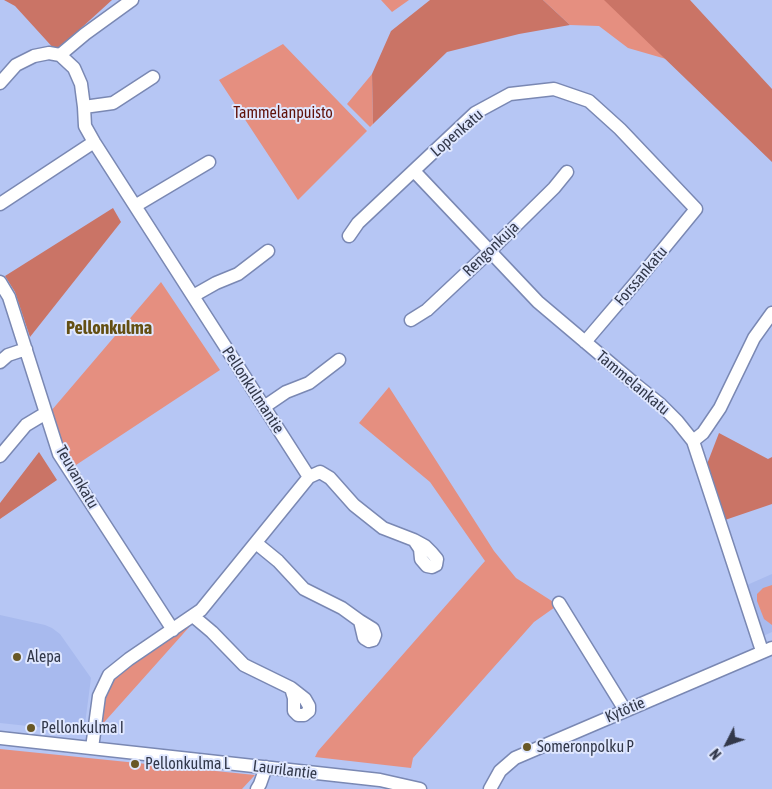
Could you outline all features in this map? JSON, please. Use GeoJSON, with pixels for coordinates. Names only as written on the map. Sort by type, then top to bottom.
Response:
{"type":"FeatureCollection","features":[{"type":"Feature","properties":{"kind":"street"},"geometry":{"type":"LineString","coordinates":[[0,83],[16,65],[34,56],[50,53],[60,55],[85,34],[132,0]]}},
{"type":"Feature","properties":{"kind":"street","name":"Pellonkulmantie"},"geometry":{"type":"LineString","coordinates":[[60,55],[74,68],[81,84],[85,126],[94,142],[309,476]]}},
{"type":"Feature","properties":{"kind":"street"},"geometry":{"type":"LineString","coordinates":[[84,108],[113,103],[153,77]]}},
{"type":"Feature","properties":{"kind":"street","name":"Lopenkatu"},"geometry":{"type":"LineString","coordinates":[[349,236],[358,223],[474,113],[510,94],[554,89],[589,101],[620,129],[696,209]]}},
{"type":"Feature","properties":{"kind":"street"},"geometry":{"type":"LineString","coordinates":[[0,204],[94,142]]}},
{"type":"Feature","properties":{"kind":"street"},"geometry":{"type":"LineString","coordinates":[[135,206],[209,162]]}},
{"type":"Feature","properties":{"kind":"street","name":"Tammelankatu"},"geometry":{"type":"LineString","coordinates":[[414,171],[538,302],[660,404],[693,441],[767,650]]}},
{"type":"Feature","properties":{"kind":"street","name":"Rengonkuja"},"geometry":{"type":"LineString","coordinates":[[411,320],[426,310],[490,251],[554,188],[567,172]]}},
{"type":"Feature","properties":{"kind":"street","name":"Forssankatu"},"geometry":{"type":"LineString","coordinates":[[585,342],[638,282],[696,209]]}},
{"type":"Feature","properties":{"kind":"street"},"geometry":{"type":"LineString","coordinates":[[193,296],[216,283],[238,274],[268,251]]}},
{"type":"Feature","properties":{"kind":"street","name":"Teuvankatu"},"geometry":{"type":"LineString","coordinates":[[0,282],[9,297],[59,454],[173,630]]}},
{"type":"Feature","properties":{"kind":"street"},"geometry":{"type":"LineString","coordinates":[[693,441],[703,433],[720,408],[754,338],[772,313]]}},
{"type":"Feature","properties":{"kind":"street"},"geometry":{"type":"LineString","coordinates":[[0,362],[8,355],[26,349]]}},
{"type":"Feature","properties":{"kind":"street"},"geometry":{"type":"LineString","coordinates":[[264,407],[286,392],[309,383],[339,360]]}},
{"type":"Feature","properties":{"kind":"street"},"geometry":{"type":"LineString","coordinates":[[0,456],[26,425],[46,413]]}},
{"type":"Feature","properties":{"kind":"street"},"geometry":{"type":"LineString","coordinates":[[92,748],[99,696],[109,675],[129,658],[201,610],[309,476],[320,472],[330,478],[354,504],[383,528],[414,540]]}},
{"type":"Feature","properties":{"kind":"street"},"geometry":{"type":"LineString","coordinates":[[256,543],[278,561],[304,589],[342,608],[360,621]]}},
{"type":"Feature","properties":{"kind":"street"},"geometry":{"type":"LineString","coordinates":[[559,603],[625,710]]}},
{"type":"Feature","properties":{"kind":"street"},"geometry":{"type":"LineString","coordinates":[[192,616],[212,632],[244,665],[291,688]]}},
{"type":"Feature","properties":{"kind":"street","name":"Kytötie"},"geometry":{"type":"LineString","coordinates":[[490,789],[500,771],[515,758],[767,650]]}},
{"type":"Feature","properties":{"kind":"street","name":"Laurilantie"},"geometry":{"type":"LineString","coordinates":[[0,738],[266,767],[379,785],[420,789]]}},
{"type":"Feature","properties":{"kind":"street"},"geometry":{"type":"LineString","coordinates":[[257,789],[266,767]]}},
{"type":"Feature","properties":{"kind":"shaded area"},"geometry":{"type":"Polygon","coordinates":[[[4,0],[112,0],[56,51],[15,6],[4,0]]]}},
{"type":"Feature","properties":{"kind":"shaded area"},"geometry":{"type":"Polygon","coordinates":[[[430,0],[543,0],[570,25],[519,34],[447,52],[373,124],[372,74],[391,31],[430,0]]]}},
{"type":"Feature","properties":{"kind":"shaded area"},"geometry":{"type":"Polygon","coordinates":[[[604,0],[690,0],[772,89],[772,162],[604,0]]]}},
{"type":"Feature","properties":{"kind":"shaded area"},"geometry":{"type":"Polygon","coordinates":[[[113,208],[121,222],[30,337],[15,292],[5,276],[113,208]]]}},
{"type":"Feature","properties":{"kind":"shaded area"},"geometry":{"type":"Polygon","coordinates":[[[719,433],[768,459],[772,457],[772,504],[725,520],[707,464],[719,433]]]}},
{"type":"Feature","properties":{"kind":"shaded area"},"geometry":{"type":"Polygon","coordinates":[[[39,452],[57,480],[0,519],[0,503],[39,452]]]}},
{"type":"Feature","properties":{"kind":"shaded area"},"geometry":{"type":"Polygon","coordinates":[[[772,574],[772,632],[763,636],[747,585],[772,574]]]}},
{"type":"Feature","properties":{"kind":"shaded area"},"geometry":{"type":"Polygon","coordinates":[[[0,615],[45,625],[60,634],[91,678],[84,732],[0,723],[0,615]]]}},
{"type":"Feature","properties":{"kind":"green space"},"geometry":{"type":"Polygon","coordinates":[[[381,0],[409,0],[392,12],[381,0]]]}},
{"type":"Feature","properties":{"kind":"green space"},"geometry":{"type":"Polygon","coordinates":[[[543,0],[608,0],[673,61],[628,48],[599,26],[570,25],[543,0]]]}},
{"type":"Feature","properties":{"kind":"green space","name":"Tammelanpuisto"},"geometry":{"type":"Polygon","coordinates":[[[283,44],[367,131],[298,200],[219,80],[283,44]]]}},
{"type":"Feature","properties":{"kind":"green space"},"geometry":{"type":"Polygon","coordinates":[[[372,74],[373,124],[370,127],[347,104],[372,74]]]}},
{"type":"Feature","properties":{"kind":"green space"},"geometry":{"type":"Polygon","coordinates":[[[161,282],[220,370],[73,467],[64,452],[51,411],[161,282]]]}},
{"type":"Feature","properties":{"kind":"green space"},"geometry":{"type":"Polygon","coordinates":[[[389,387],[494,551],[516,578],[558,605],[534,622],[413,758],[411,768],[315,757],[318,751],[485,561],[430,482],[359,423],[389,387]]]}},
{"type":"Feature","properties":{"kind":"green space"},"geometry":{"type":"Polygon","coordinates":[[[772,585],[772,625],[764,619],[757,601],[757,594],[763,588],[772,585]]]}},
{"type":"Feature","properties":{"kind":"green space"},"geometry":{"type":"Polygon","coordinates":[[[190,624],[99,728],[103,697],[112,678],[190,624]]]}},
{"type":"Feature","properties":{"kind":"green space"},"geometry":{"type":"Polygon","coordinates":[[[0,749],[255,775],[242,789],[0,789],[0,749]]]}},
{"type":"Feature","properties":{"kind":"place","name":"Alepa"},"geometry":{"type":"Point","coordinates":[17,657]}},
{"type":"Feature","properties":{"kind":"place","name":"Pellonkulma I"},"geometry":{"type":"Point","coordinates":[31,728]}},
{"type":"Feature","properties":{"kind":"place","name":"Someronpolku P"},"geometry":{"type":"Point","coordinates":[527,747]}},
{"type":"Feature","properties":{"kind":"place","name":"Pellonkulma L"},"geometry":{"type":"Point","coordinates":[135,764]}},
{"type":"Feature","properties":{"kind":"district","name":"Pellonkulma"},"geometry":{"type":"Point","coordinates":[109,328]}}]}
